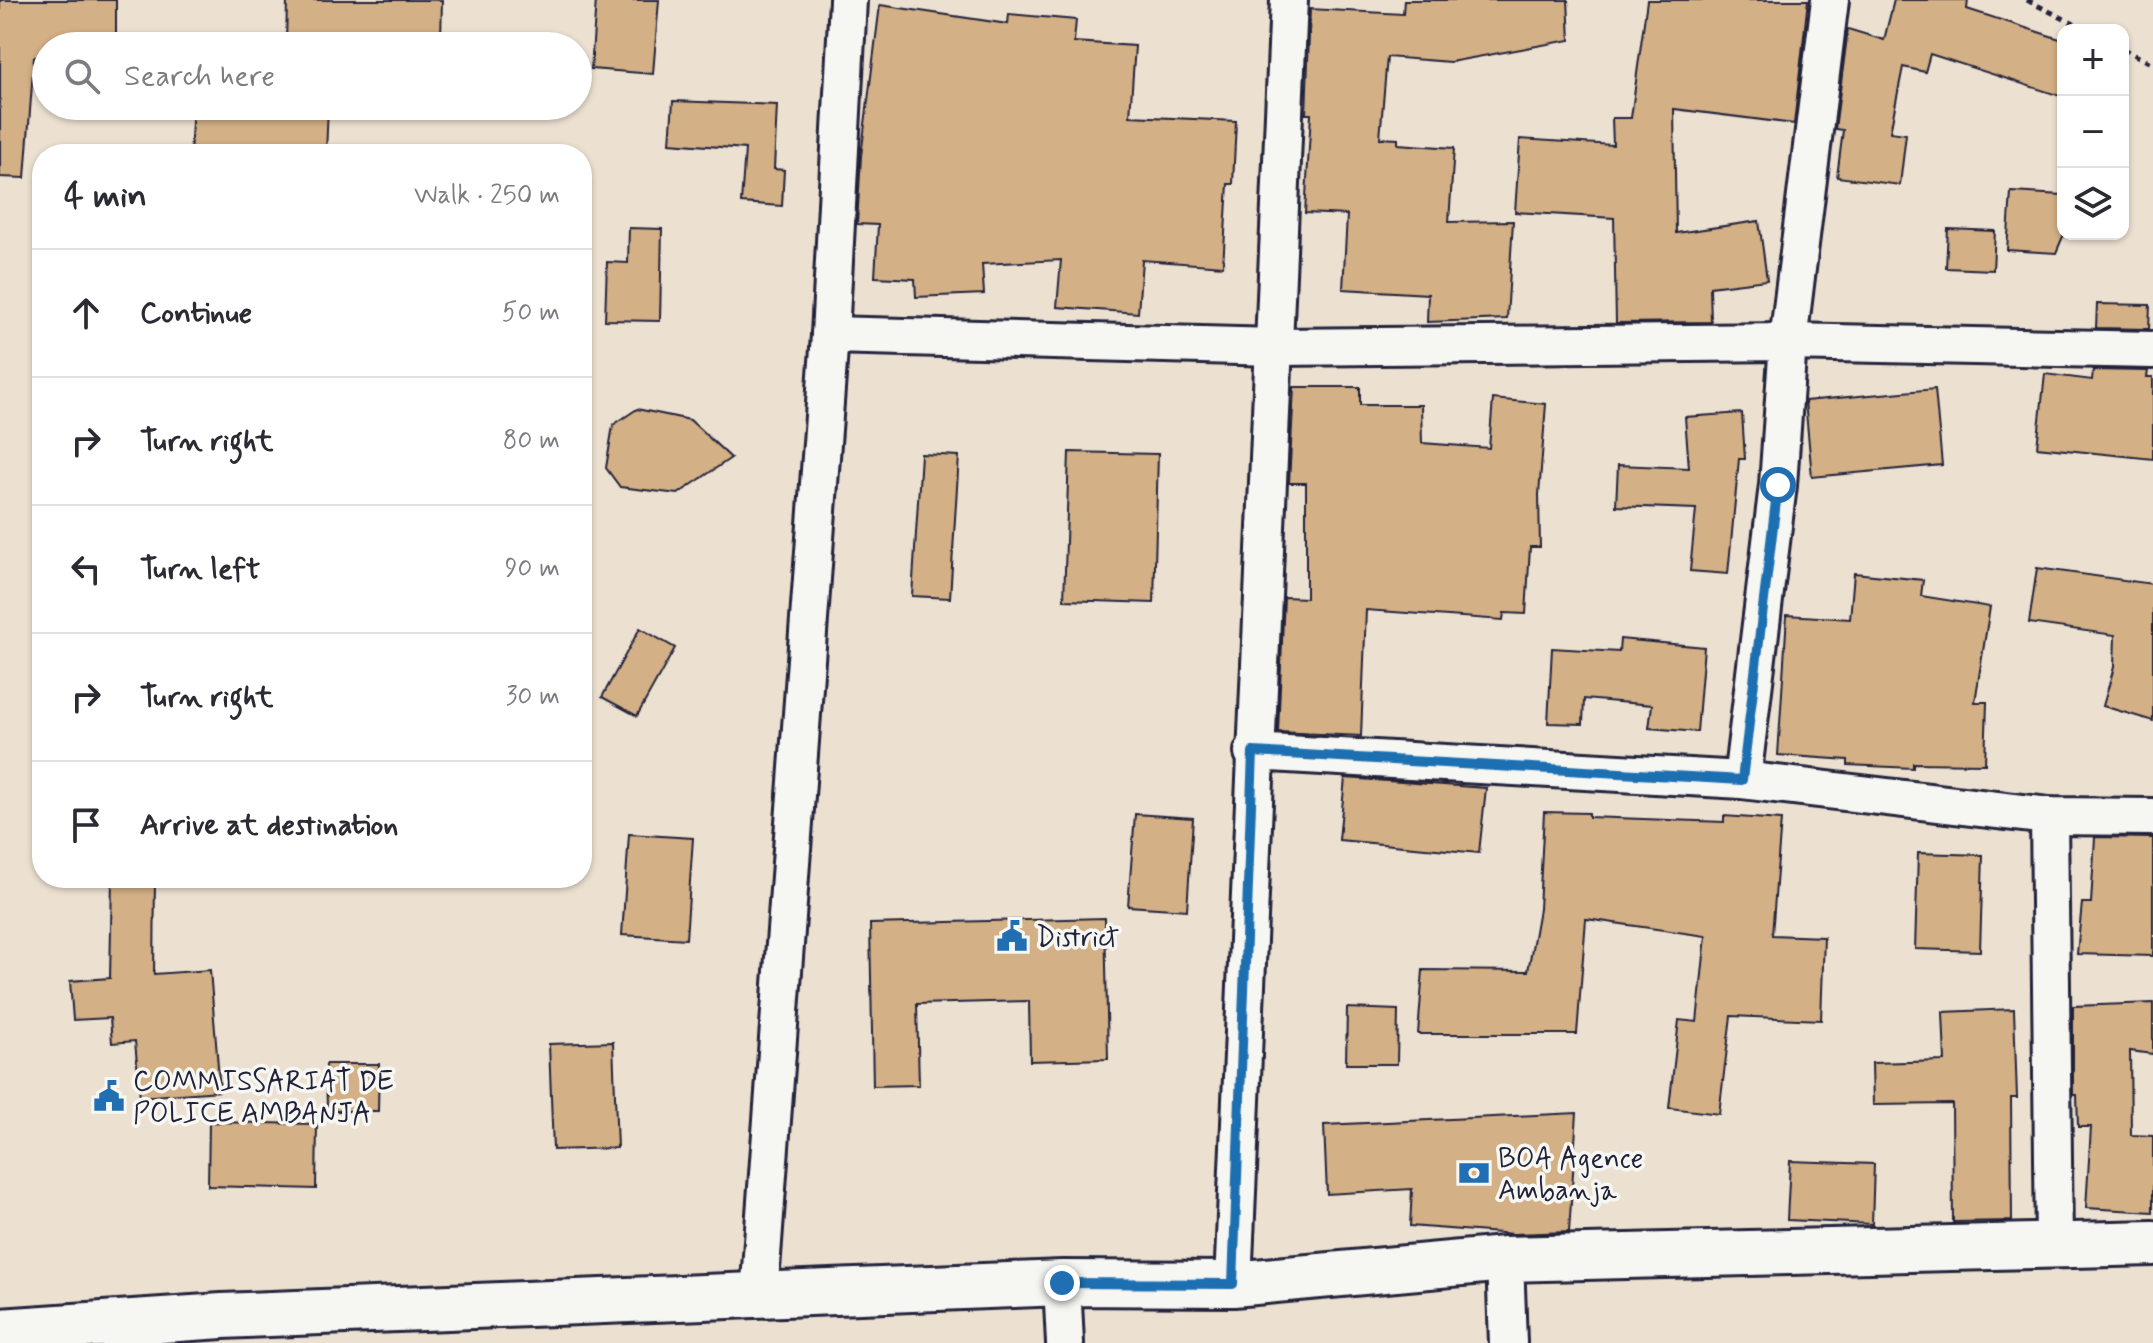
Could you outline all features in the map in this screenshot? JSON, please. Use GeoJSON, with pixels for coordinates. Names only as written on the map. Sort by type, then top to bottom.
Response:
{"type":"FeatureCollection","features":[{"type":"Feature","properties":{"kind":"main road"},"geometry":{"type":"LineString","coordinates":[[0,1331],[222,1316],[1062,1283],[1233,1284],[1505,1259],[2153,1243]]}},
{"type":"Feature","properties":{"kind":"street"},"geometry":{"type":"LineString","coordinates":[[759,1296],[830,335],[848,0]]}},
{"type":"Feature","properties":{"kind":"street"},"geometry":{"type":"LineString","coordinates":[[1233,1284],[1253,752],[1276,347],[1289,0]]}},
{"type":"Feature","properties":{"kind":"street"},"geometry":{"type":"LineString","coordinates":[[1742,780],[1778,485],[1788,342],[1830,0]]}},
{"type":"Feature","properties":{"kind":"street"},"geometry":{"type":"LineString","coordinates":[[830,335],[1276,347],[1788,342],[2153,350]]}},
{"type":"Feature","properties":{"kind":"street"},"geometry":{"type":"LineString","coordinates":[[1253,752],[1742,780],[2049,816],[2153,817]]}},
{"type":"Feature","properties":{"kind":"street"},"geometry":{"type":"LineString","coordinates":[[2049,816],[2054,1244]]}},
{"type":"Feature","properties":{"kind":"street"},"geometry":{"type":"LineString","coordinates":[[1505,1259],[1508,1343]]}},
{"type":"Feature","properties":{"kind":"street"},"geometry":{"type":"LineString","coordinates":[[1062,1283],[1065,1343]]}},
{"type":"Feature","properties":{"kind":"path"},"geometry":{"type":"LineString","coordinates":[[2027,0],[2074,24]]}},
{"type":"Feature","properties":{"kind":"path"},"geometry":{"type":"LineString","coordinates":[[2129,52],[2153,64]]}},
{"type":"Feature","properties":{"kind":"building"},"geometry":{"type":"Polygon","coordinates":[[[0,0],[116,0],[116,32],[32,32],[32,84],[25,178],[0,177],[0,0]]]}},
{"type":"Feature","properties":{"kind":"building"},"geometry":{"type":"Polygon","coordinates":[[[287,0],[442,0],[441,32],[286,32],[287,0]]]}},
{"type":"Feature","properties":{"kind":"building"},"geometry":{"type":"Polygon","coordinates":[[[596,0],[659,0],[653,74],[592,69],[596,0]]]}},
{"type":"Feature","properties":{"kind":"building"},"geometry":{"type":"Polygon","coordinates":[[[1404,0],[1568,0],[1570,40],[1450,62],[1387,57],[1380,138],[1398,139],[1398,144],[1454,148],[1449,222],[1513,221],[1507,319],[1427,322],[1428,294],[1343,289],[1347,215],[1305,213],[1311,114],[1306,114],[1310,9],[1403,14],[1404,0]]]}},
{"type":"Feature","properties":{"kind":"building"},"geometry":{"type":"Polygon","coordinates":[[[1647,0],[1808,0],[1794,124],[1674,109],[1676,233],[1759,221],[1767,280],[1710,287],[1711,322],[1616,323],[1614,218],[1515,212],[1520,139],[1613,145],[1612,118],[1631,118],[1647,0]]]}},
{"type":"Feature","properties":{"kind":"building"},"geometry":{"type":"Polygon","coordinates":[[[1894,0],[1968,0],[1967,9],[2057,38],[2057,95],[1930,54],[1925,72],[1903,67],[1890,132],[1906,134],[1900,185],[1837,177],[1843,130],[1835,129],[1848,29],[1884,40],[1894,0]]]}},
{"type":"Feature","properties":{"kind":"building"},"geometry":{"type":"Polygon","coordinates":[[[880,5],[1008,24],[1009,14],[1076,20],[1074,42],[1135,46],[1130,116],[1236,121],[1233,184],[1228,184],[1223,266],[1142,260],[1138,313],[1057,307],[1061,260],[982,264],[984,294],[916,297],[915,279],[875,277],[878,225],[857,224],[861,156],[880,5]]]}},
{"type":"Feature","properties":{"kind":"building"},"geometry":{"type":"Polygon","coordinates":[[[673,101],[777,105],[774,169],[784,170],[782,206],[741,203],[745,149],[670,143],[673,101]]]}},
{"type":"Feature","properties":{"kind":"building"},"geometry":{"type":"Polygon","coordinates":[[[192,120],[327,120],[326,144],[191,144],[192,120]]]}},
{"type":"Feature","properties":{"kind":"building"},"geometry":{"type":"Polygon","coordinates":[[[2011,192],[2057,195],[2057,240],[2061,240],[2056,253],[2007,250],[2011,192]]]}},
{"type":"Feature","properties":{"kind":"building"},"geometry":{"type":"Polygon","coordinates":[[[629,228],[662,229],[660,321],[605,320],[607,262],[628,263],[629,228]]]}},
{"type":"Feature","properties":{"kind":"building"},"geometry":{"type":"Polygon","coordinates":[[[1948,229],[1995,231],[1993,270],[1946,268],[1948,229]]]}},
{"type":"Feature","properties":{"kind":"building"},"geometry":{"type":"Polygon","coordinates":[[[2097,304],[2150,305],[2149,329],[2096,328],[2097,304]]]}},
{"type":"Feature","properties":{"kind":"building"},"geometry":{"type":"Polygon","coordinates":[[[2093,370],[2148,371],[2147,377],[2153,377],[2153,459],[2037,447],[2045,374],[2092,380],[2093,370]]]}},
{"type":"Feature","properties":{"kind":"building"},"geometry":{"type":"Polygon","coordinates":[[[1294,387],[1360,387],[1360,405],[1421,405],[1422,443],[1489,448],[1493,399],[1546,404],[1539,495],[1540,547],[1530,547],[1526,614],[1504,613],[1503,620],[1366,610],[1361,736],[1278,732],[1284,597],[1306,598],[1306,483],[1289,483],[1294,387]]]}},
{"type":"Feature","properties":{"kind":"building"},"geometry":{"type":"Polygon","coordinates":[[[1935,389],[1942,465],[1812,477],[1805,401],[1935,389]]]}},
{"type":"Feature","properties":{"kind":"building"},"geometry":{"type":"Polygon","coordinates":[[[637,409],[690,420],[731,458],[678,494],[620,487],[606,468],[613,425],[637,409]]]}},
{"type":"Feature","properties":{"kind":"building"},"geometry":{"type":"Polygon","coordinates":[[[1742,413],[1745,459],[1739,459],[1728,574],[1690,571],[1696,509],[1616,506],[1618,465],[1689,468],[1685,417],[1742,413]]]}},
{"type":"Feature","properties":{"kind":"building"},"geometry":{"type":"Polygon","coordinates":[[[1069,452],[1158,454],[1154,603],[1064,600],[1069,452]]]}},
{"type":"Feature","properties":{"kind":"building"},"geometry":{"type":"Polygon","coordinates":[[[921,454],[959,456],[950,598],[912,596],[921,454]]]}},
{"type":"Feature","properties":{"kind":"building"},"geometry":{"type":"Polygon","coordinates":[[[2037,568],[2153,584],[2153,721],[2103,706],[2114,667],[2115,635],[2029,623],[2037,568]]]}},
{"type":"Feature","properties":{"kind":"building"},"geometry":{"type":"Polygon","coordinates":[[[1854,573],[1923,580],[1921,596],[1990,607],[1975,702],[1987,702],[1985,764],[1913,763],[1913,768],[1848,765],[1848,760],[1778,755],[1787,615],[1850,619],[1854,573]]]}},
{"type":"Feature","properties":{"kind":"building"},"geometry":{"type":"Polygon","coordinates":[[[640,628],[675,648],[637,716],[602,697],[640,628]]]}},
{"type":"Feature","properties":{"kind":"building"},"geometry":{"type":"Polygon","coordinates":[[[1620,639],[1704,647],[1697,732],[1649,728],[1652,705],[1584,699],[1583,724],[1548,723],[1552,648],[1619,652],[1620,639]]]}},
{"type":"Feature","properties":{"kind":"building"},"geometry":{"type":"Polygon","coordinates":[[[1345,778],[1486,788],[1479,853],[1339,840],[1345,778]]]}},
{"type":"Feature","properties":{"kind":"building"},"geometry":{"type":"Polygon","coordinates":[[[1544,812],[1589,813],[1589,817],[1724,822],[1724,816],[1781,820],[1772,935],[1824,937],[1821,1020],[1731,1016],[1719,1114],[1669,1108],[1679,1020],[1697,1022],[1706,936],[1586,919],[1577,1034],[1418,1034],[1423,970],[1528,971],[1539,909],[1544,812]]]}},
{"type":"Feature","properties":{"kind":"building"},"geometry":{"type":"Polygon","coordinates":[[[1135,814],[1193,818],[1187,910],[1128,906],[1135,814]]]}},
{"type":"Feature","properties":{"kind":"building"},"geometry":{"type":"Polygon","coordinates":[[[629,834],[693,838],[686,939],[622,935],[629,834]]]}},
{"type":"Feature","properties":{"kind":"building"},"geometry":{"type":"Polygon","coordinates":[[[2095,837],[2153,838],[2153,956],[2077,954],[2082,903],[2091,903],[2095,837]]]}},
{"type":"Feature","properties":{"kind":"building"},"geometry":{"type":"Polygon","coordinates":[[[1918,853],[1983,855],[1980,951],[1915,949],[1918,853]]]}},
{"type":"Feature","properties":{"kind":"building"},"geometry":{"type":"Polygon","coordinates":[[[112,888],[155,888],[154,974],[210,970],[220,1091],[140,1097],[135,1041],[112,1043],[110,1018],[73,1020],[70,981],[110,978],[112,888]]]}},
{"type":"Feature","properties":{"kind":"building"},"geometry":{"type":"Polygon","coordinates":[[[1105,918],[1108,1059],[1030,1061],[1029,1001],[917,1004],[919,1085],[873,1086],[870,924],[1105,918]]]}},
{"type":"Feature","properties":{"kind":"building"},"geometry":{"type":"Polygon","coordinates":[[[2153,1003],[2153,1054],[2130,1051],[2131,1135],[2153,1136],[2153,1212],[2086,1208],[2091,1127],[2078,1127],[2077,1095],[2073,1095],[2073,1006],[2153,1003]]]}},
{"type":"Feature","properties":{"kind":"building"},"geometry":{"type":"Polygon","coordinates":[[[1347,1008],[1398,1010],[1397,1064],[1346,1064],[1347,1008]]]}},
{"type":"Feature","properties":{"kind":"building"},"geometry":{"type":"Polygon","coordinates":[[[2014,1009],[2017,1098],[2011,1098],[2012,1221],[1953,1222],[1952,1104],[1873,1105],[1872,1063],[1945,1061],[1943,1012],[2014,1009]]]}},
{"type":"Feature","properties":{"kind":"building"},"geometry":{"type":"Polygon","coordinates":[[[613,1042],[617,1148],[553,1150],[549,1044],[613,1042]]]}},
{"type":"Feature","properties":{"kind":"building"},"geometry":{"type":"Polygon","coordinates":[[[326,1064],[379,1064],[378,1111],[327,1111],[326,1064]]]}},
{"type":"Feature","properties":{"kind":"building"},"geometry":{"type":"Polygon","coordinates":[[[1577,1113],[1569,1232],[1514,1234],[1410,1226],[1412,1189],[1327,1194],[1324,1125],[1577,1113]]]}},
{"type":"Feature","properties":{"kind":"building"},"geometry":{"type":"Polygon","coordinates":[[[209,1122],[317,1124],[316,1189],[208,1186],[209,1122]]]}},
{"type":"Feature","properties":{"kind":"building"},"geometry":{"type":"Polygon","coordinates":[[[1790,1161],[1874,1164],[1872,1224],[1787,1220],[1790,1161]]]}},
{"type":"Feature","properties":{"kind":"place","name":"District"},"geometry":{"type":"Point","coordinates":[1012,936]}},
{"type":"Feature","properties":{"kind":"place","name":"COMMISSARIAT DE POLICE AMBANJA"},"geometry":{"type":"Point","coordinates":[109,1096]}},
{"type":"Feature","properties":{"kind":"place","name":"BOA Agence Ambanja"},"geometry":{"type":"Point","coordinates":[1474,1173]}},
{"type":"Feature","properties":{"kind":"route"},"geometry":{"type":"LineString","coordinates":[[1062,1283],[1233,1284],[1253,752],[1742,780],[1778,485]]}}]}
